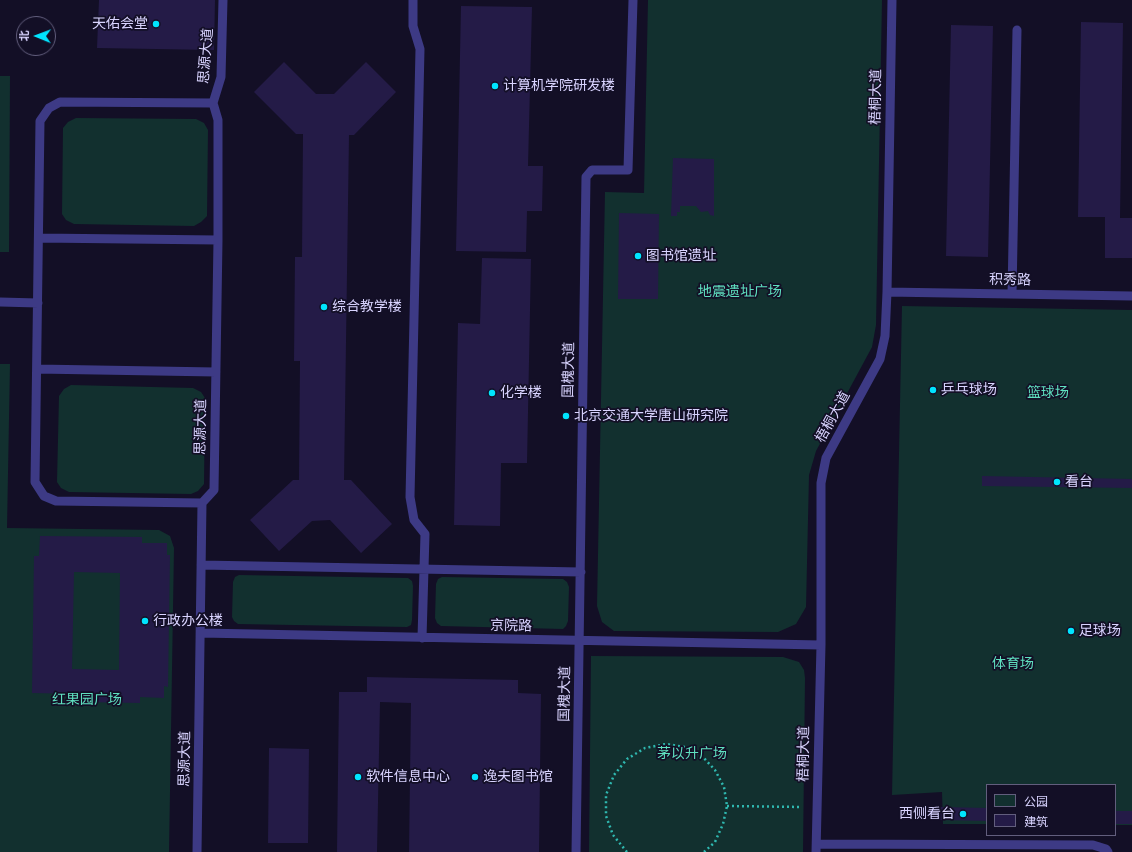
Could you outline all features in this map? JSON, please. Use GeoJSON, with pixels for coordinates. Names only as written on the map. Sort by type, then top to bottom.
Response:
{"type":"FeatureCollection","features":[{"type":"Feature","properties":{"kind":"lane","name":"思源大道"},"geometry":{"type":"LineString","coordinates":[[197,852],[202,503],[214,490],[218,240],[218,120],[213,104],[221,77],[223,0]]}},
{"type":"Feature","properties":{"kind":"lane"},"geometry":{"type":"LineString","coordinates":[[413,0],[413,26],[420,49],[410,497],[414,520],[425,534],[422,638]]}},
{"type":"Feature","properties":{"kind":"lane","name":"国槐大道"},"geometry":{"type":"LineString","coordinates":[[576,852],[586,177],[592,170],[628,170],[633,0]]}},
{"type":"Feature","properties":{"kind":"lane","name":"梧桐大道"},"geometry":{"type":"LineString","coordinates":[[816,848],[821,646],[821,483],[826,458],[880,359],[885,336],[892,0]]}},
{"type":"Feature","properties":{"kind":"lane"},"geometry":{"type":"LineString","coordinates":[[1012,294],[1018,30]]}},
{"type":"Feature","properties":{"kind":"lane"},"geometry":{"type":"LineString","coordinates":[[202,503],[56,501],[44,496],[35,482],[40,121],[49,108],[60,102],[213,104]]}},
{"type":"Feature","properties":{"kind":"lane"},"geometry":{"type":"LineString","coordinates":[[39,238],[218,240]]}},
{"type":"Feature","properties":{"kind":"lane","name":"积秀路"},"geometry":{"type":"LineString","coordinates":[[887,292],[1132,296]]}},
{"type":"Feature","properties":{"kind":"lane"},"geometry":{"type":"LineString","coordinates":[[0,302],[38,303]]}},
{"type":"Feature","properties":{"kind":"lane"},"geometry":{"type":"LineString","coordinates":[[37,369],[216,372]]}},
{"type":"Feature","properties":{"kind":"lane"},"geometry":{"type":"LineString","coordinates":[[201,565],[581,572]]}},
{"type":"Feature","properties":{"kind":"lane","name":"京院路"},"geometry":{"type":"LineString","coordinates":[[201,633],[821,646]]}},
{"type":"Feature","properties":{"kind":"lane"},"geometry":{"type":"LineString","coordinates":[[816,848],[1093,845],[1106,849],[1108,852]]}},
{"type":"Feature","properties":{"kind":"path"},"geometry":{"type":"LineString","coordinates":[[627,852],[613,836],[606,816],[606,794],[614,775],[627,759],[645,748],[666,744],[685,748],[702,756],[715,770],[724,787],[727,806],[724,824],[715,842],[704,852]]}},
{"type":"Feature","properties":{"kind":"path"},"geometry":{"type":"LineString","coordinates":[[727,806],[817,807]]}},
{"type":"Feature","properties":{"kind":"green space","name":"地震遗址广场"},"geometry":{"type":"Polygon","coordinates":[[[648,0],[882,0],[876,325],[872,347],[816,451],[809,475],[806,607],[796,624],[778,632],[614,631],[602,622],[597,606],[605,192],[644,193],[648,0]]]}},
{"type":"Feature","properties":{"kind":"green space"},"geometry":{"type":"Polygon","coordinates":[[[0,76],[10,76],[9,252],[0,252],[0,76]]]}},
{"type":"Feature","properties":{"kind":"green space"},"geometry":{"type":"Polygon","coordinates":[[[76,118],[196,119],[204,123],[208,130],[207,216],[194,226],[74,224],[66,220],[62,214],[63,128],[68,122],[76,118]]]}},
{"type":"Feature","properties":{"kind":"green space","name":"体育场"},"geometry":{"type":"Polygon","coordinates":[[[902,306],[1132,310],[1132,825],[1116,825],[1116,784],[986,784],[986,824],[943,824],[942,792],[892,795],[902,306]]]}},
{"type":"Feature","properties":{"kind":"green space","name":"红果园广场"},"geometry":{"type":"Polygon","coordinates":[[[0,364],[10,364],[7,528],[159,530],[170,536],[174,548],[169,852],[0,852],[0,364]]]}},
{"type":"Feature","properties":{"kind":"green space"},"geometry":{"type":"Polygon","coordinates":[[[71,385],[193,388],[201,392],[205,398],[204,484],[198,491],[191,494],[69,492],[61,488],[57,482],[59,396],[64,389],[71,385]]]}},
{"type":"Feature","properties":{"kind":"green space"},"geometry":{"type":"Polygon","coordinates":[[[239,575],[408,578],[412,581],[413,586],[411,625],[407,627],[238,624],[232,617],[233,582],[235,577],[239,575]]]}},
{"type":"Feature","properties":{"kind":"green space"},"geometry":{"type":"Polygon","coordinates":[[[442,577],[563,579],[567,582],[569,587],[568,621],[563,629],[441,626],[437,623],[435,618],[436,584],[438,579],[442,577]]]}},
{"type":"Feature","properties":{"kind":"green space","name":"茅以升广场"},"geometry":{"type":"Polygon","coordinates":[[[591,656],[783,657],[799,662],[804,670],[805,678],[803,852],[589,852],[591,656]]]}},
{"type":"Feature","properties":{"kind":"building","name":"天佑会堂"},"geometry":{"type":"Polygon","coordinates":[[[99,0],[215,0],[214,50],[97,48],[99,0]]]}},
{"type":"Feature","properties":{"kind":"building","name":"计算机学院研发楼"},"geometry":{"type":"Polygon","coordinates":[[[461,6],[532,7],[528,166],[543,166],[542,211],[527,211],[526,252],[456,251],[461,6]]]}},
{"type":"Feature","properties":{"kind":"building"},"geometry":{"type":"Polygon","coordinates":[[[1081,22],[1123,23],[1120,218],[1132,218],[1132,258],[1105,258],[1105,217],[1078,217],[1081,22]]]}},
{"type":"Feature","properties":{"kind":"building"},"geometry":{"type":"Polygon","coordinates":[[[951,25],[993,26],[988,257],[946,256],[951,25]]]}},
{"type":"Feature","properties":{"kind":"building"},"geometry":{"type":"Polygon","coordinates":[[[284,62],[316,94],[334,94],[366,62],[396,92],[354,135],[349,135],[344,480],[351,480],[392,524],[361,553],[330,520],[312,521],[279,551],[250,520],[293,480],[299,480],[300,361],[294,361],[295,257],[302,257],[303,134],[296,134],[254,92],[284,62]]]}},
{"type":"Feature","properties":{"kind":"building","name":"图书馆遗址"},"geometry":{"type":"Polygon","coordinates":[[[673,158],[714,159],[714,216],[710,215],[708,211],[701,212],[696,206],[680,206],[680,212],[677,212],[677,216],[671,216],[673,158]]]}},
{"type":"Feature","properties":{"kind":"building","name":"图书馆遗址"},"geometry":{"type":"Polygon","coordinates":[[[619,213],[659,214],[658,299],[618,299],[619,213]]]}},
{"type":"Feature","properties":{"kind":"building","name":"化学楼"},"geometry":{"type":"Polygon","coordinates":[[[482,258],[531,259],[527,463],[501,463],[500,526],[454,525],[458,323],[480,324],[482,258]]]}},
{"type":"Feature","properties":{"kind":"building","name":"看台"},"geometry":{"type":"Polygon","coordinates":[[[982,476],[1132,479],[1132,488],[982,486],[982,476]]]}},
{"type":"Feature","properties":{"kind":"building","name":"行政办公楼"},"geometry":{"type":"Polygon","coordinates":[[[40,536],[142,537],[142,543],[167,543],[167,555],[170,555],[168,687],[164,686],[164,698],[140,697],[140,703],[80,702],[81,694],[32,693],[34,556],[39,556],[40,536]],[[74,572],[72,669],[119,670],[120,573],[74,572]]]}},
{"type":"Feature","properties":{"kind":"building","name":"逸夫图书馆"},"geometry":{"type":"Polygon","coordinates":[[[367,677],[518,680],[518,693],[541,694],[539,852],[409,852],[411,703],[380,702],[377,852],[337,852],[339,692],[367,692],[367,677]]]}},
{"type":"Feature","properties":{"kind":"building"},"geometry":{"type":"Polygon","coordinates":[[[269,748],[309,749],[308,843],[268,843],[269,748]]]}},
{"type":"Feature","properties":{"kind":"building","name":"西侧看台"},"geometry":{"type":"Polygon","coordinates":[[[940,807],[986,808],[986,821],[940,820],[940,807]]]}},
{"type":"Feature","properties":{"kind":"building"},"geometry":{"type":"Polygon","coordinates":[[[1116,811],[1132,811],[1132,824],[1116,824],[1116,811]]]}},
{"type":"Feature","properties":{"kind":"place","name":"天佑会堂"},"geometry":{"type":"Point","coordinates":[156,24]}},
{"type":"Feature","properties":{"kind":"place","name":"计算机学院研发楼"},"geometry":{"type":"Point","coordinates":[495,86]}},
{"type":"Feature","properties":{"kind":"place","name":"图书馆遗址"},"geometry":{"type":"Point","coordinates":[638,256]}},
{"type":"Feature","properties":{"kind":"place","name":"综合教学楼"},"geometry":{"type":"Point","coordinates":[324,307]}},
{"type":"Feature","properties":{"kind":"place","name":"乒乓球场"},"geometry":{"type":"Point","coordinates":[933,390]}},
{"type":"Feature","properties":{"kind":"place","name":"化学楼"},"geometry":{"type":"Point","coordinates":[492,393]}},
{"type":"Feature","properties":{"kind":"place","name":"北京交通大学唐山研究院"},"geometry":{"type":"Point","coordinates":[566,416]}},
{"type":"Feature","properties":{"kind":"place","name":"看台"},"geometry":{"type":"Point","coordinates":[1057,482]}},
{"type":"Feature","properties":{"kind":"place","name":"行政办公楼"},"geometry":{"type":"Point","coordinates":[145,621]}},
{"type":"Feature","properties":{"kind":"place","name":"足球场"},"geometry":{"type":"Point","coordinates":[1071,631]}},
{"type":"Feature","properties":{"kind":"place","name":"软件信息中心"},"geometry":{"type":"Point","coordinates":[358,777]}},
{"type":"Feature","properties":{"kind":"place","name":"逸夫图书馆"},"geometry":{"type":"Point","coordinates":[475,777]}},
{"type":"Feature","properties":{"kind":"place","name":"西侧看台"},"geometry":{"type":"Point","coordinates":[963,814]}},
{"type":"Feature","properties":{"kind":"park label","name":"篮球场"},"geometry":{"type":"Point","coordinates":[1048,393]}}]}
